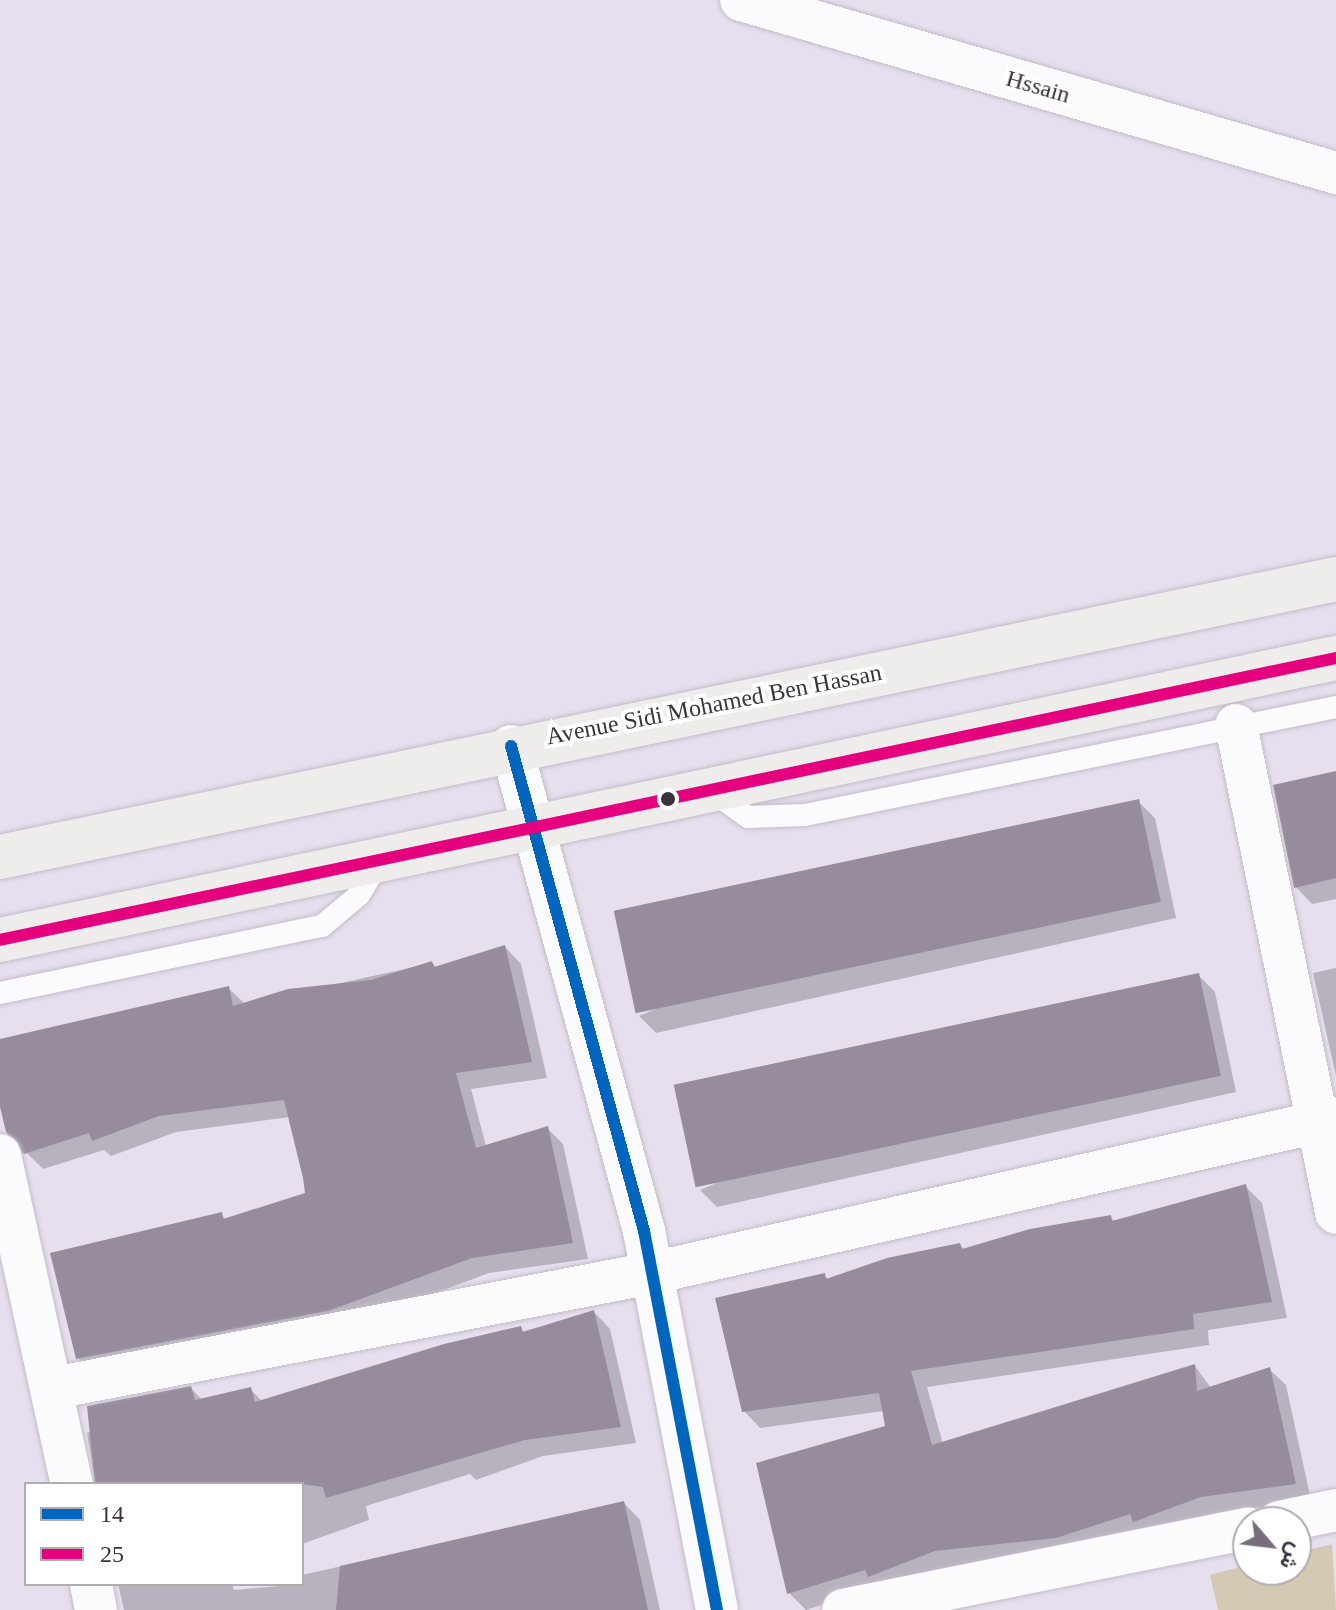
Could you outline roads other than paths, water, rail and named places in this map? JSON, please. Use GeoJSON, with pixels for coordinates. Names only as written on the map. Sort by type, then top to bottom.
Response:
{"type":"FeatureCollection","features":[{"type":"Feature","properties":{"kind":"street","name":"Hssain"},"geometry":{"type":"LineString","coordinates":[[741,0],[1336,173]]}},
{"type":"Feature","properties":{"kind":"street","name":"Avenue Sidi Mohamed Ben Hassan"},"geometry":{"type":"LineString","coordinates":[[0,857],[511,746],[1336,579]]}},
{"type":"Feature","properties":{"kind":"street"},"geometry":{"type":"LineString","coordinates":[[0,940],[382,858],[527,823],[1336,658]]}},
{"type":"Feature","properties":{"kind":"street"},"geometry":{"type":"LineString","coordinates":[[1236,725],[1327,1120],[1336,1213]]}},
{"type":"Feature","properties":{"kind":"street"},"geometry":{"type":"LineString","coordinates":[[511,746],[527,823],[652,1273],[717,1610]]}},
{"type":"Feature","properties":{"kind":"street"},"geometry":{"type":"LineString","coordinates":[[54,1388],[652,1273],[1327,1120]]}},
{"type":"Feature","properties":{"kind":"street"},"geometry":{"type":"LineString","coordinates":[[0,1155],[54,1388],[72,1482]]}},
{"type":"Feature","properties":{"kind":"street"},"geometry":{"type":"LineString","coordinates":[[1312,1515],[1336,1510]]}},
{"type":"Feature","properties":{"kind":"street"},"geometry":{"type":"LineString","coordinates":[[843,1610],[1232,1531]]}},
{"type":"Feature","properties":{"kind":"street"},"geometry":{"type":"LineString","coordinates":[[91,1586],[96,1610]]}},
{"type":"Feature","properties":{"kind":"lane"},"geometry":{"type":"LineString","coordinates":[[705,786],[748,817],[805,815],[1336,707]]}},
{"type":"Feature","properties":{"kind":"lane"},"geometry":{"type":"LineString","coordinates":[[0,993],[322,926],[359,895],[382,858]]}}]}
